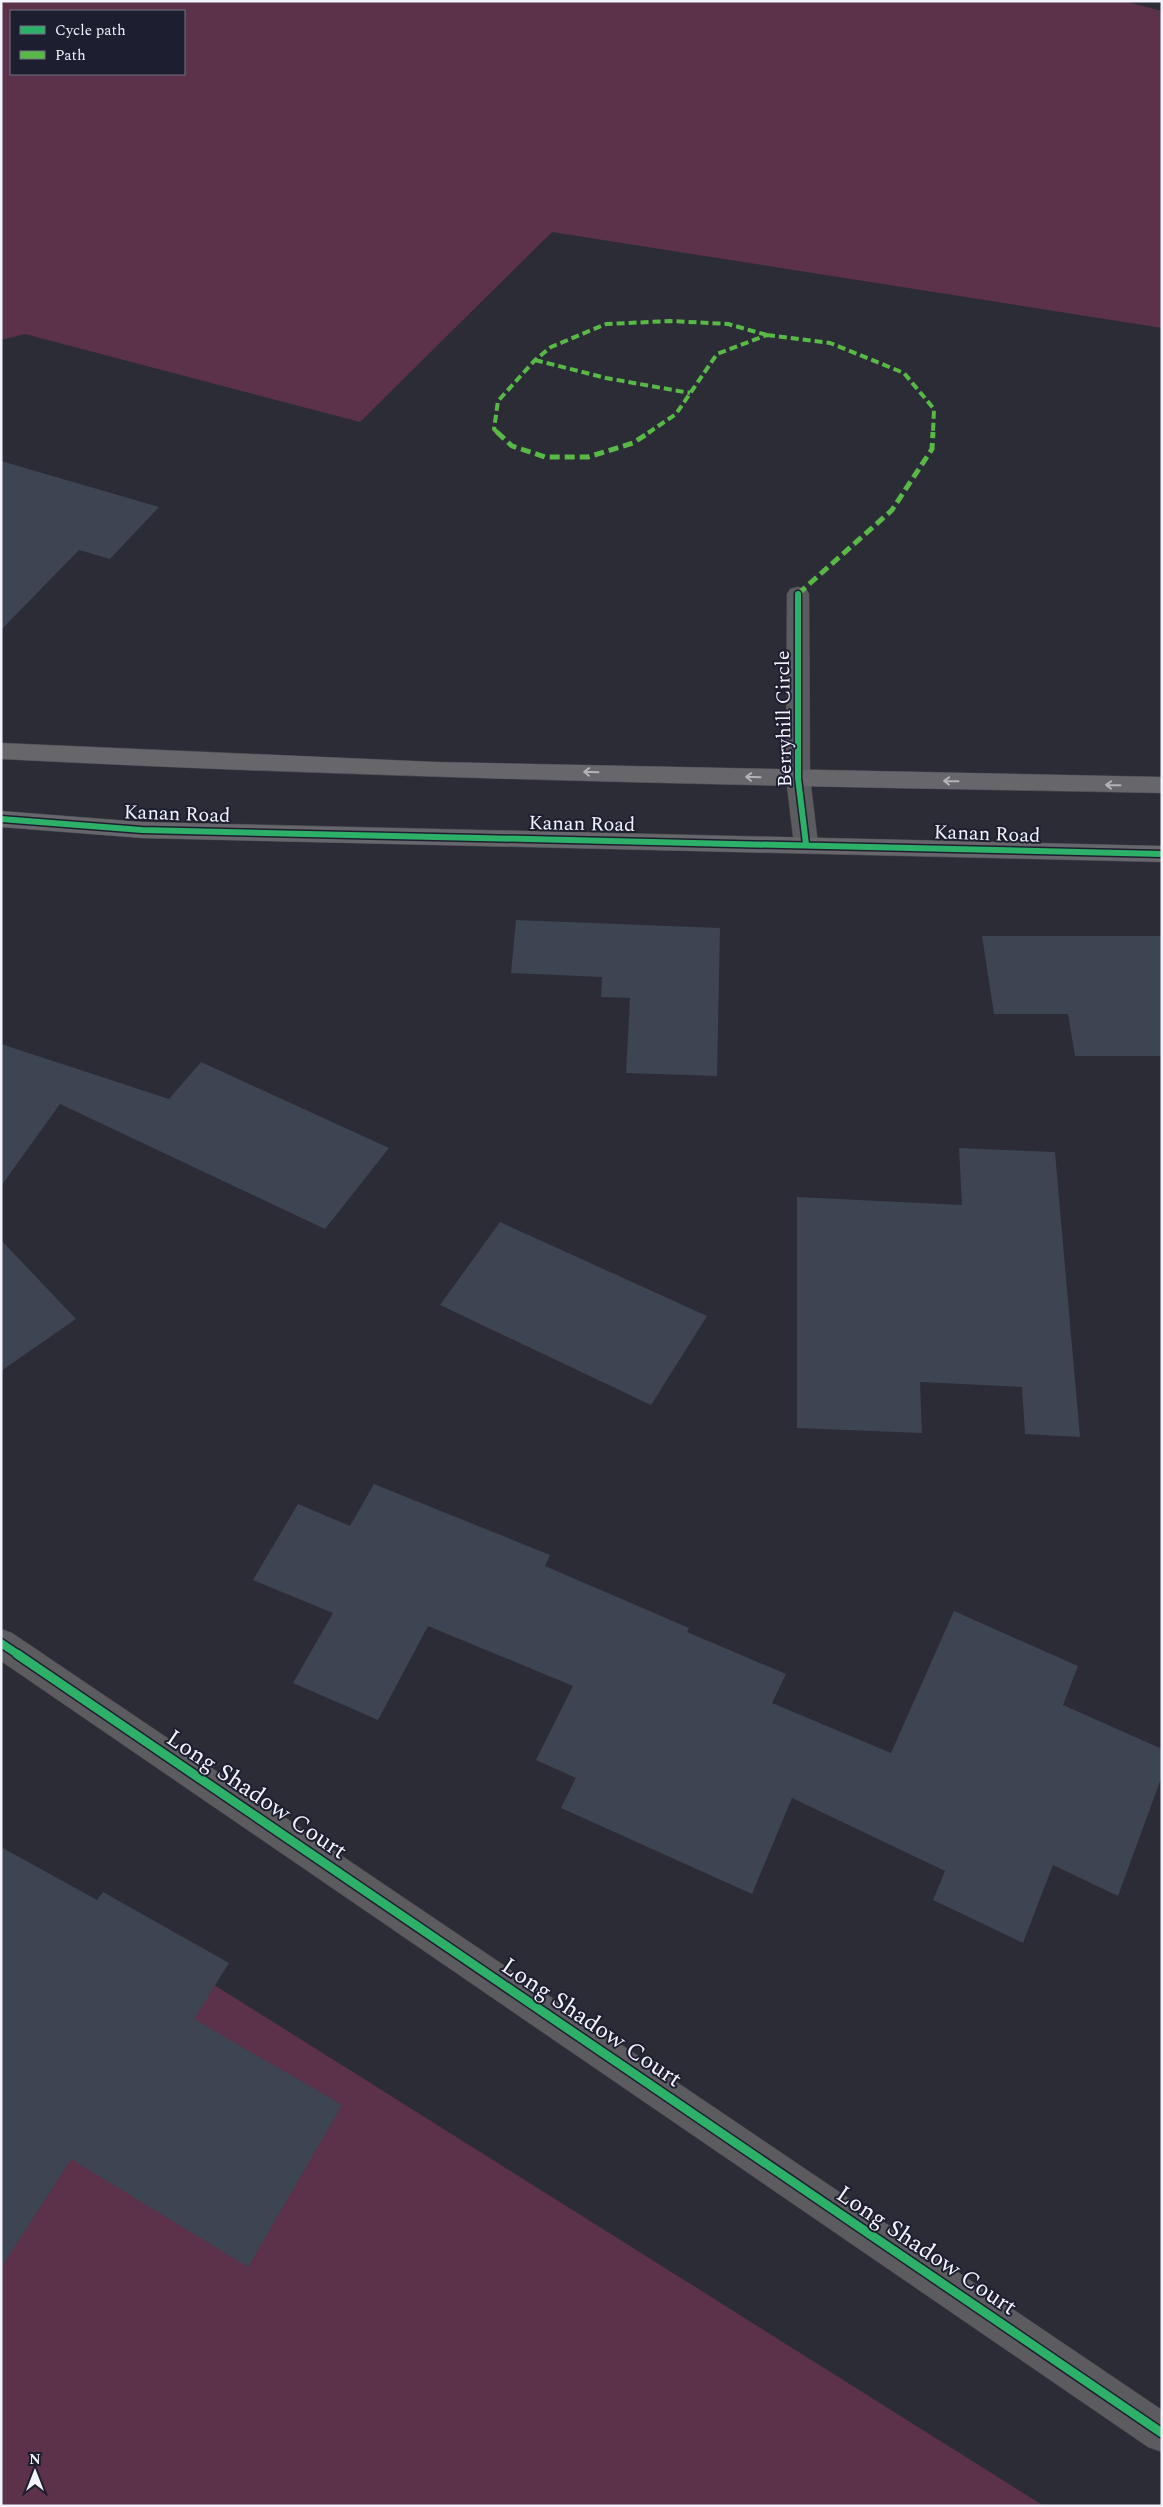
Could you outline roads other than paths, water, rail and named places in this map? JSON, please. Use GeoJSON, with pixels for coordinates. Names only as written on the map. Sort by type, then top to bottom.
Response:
{"type":"FeatureCollection","features":[{"type":"Feature","properties":{"kind":"main road"},"geometry":{"type":"LineString","coordinates":[[1,751],[163,760],[1162,786]]}},
{"type":"Feature","properties":{"kind":"main road","name":"Kanan Road"},"geometry":{"type":"LineString","coordinates":[[1,819],[142,830],[806,844],[1162,854]]}},
{"type":"Feature","properties":{"kind":"street","name":"Berryhill Circle"},"geometry":{"type":"LineString","coordinates":[[798,594],[798,778],[806,844]]}},
{"type":"Feature","properties":{"kind":"street","name":"Long Shadow Court"},"geometry":{"type":"LineString","coordinates":[[1,1643],[1162,2433]]}}]}
